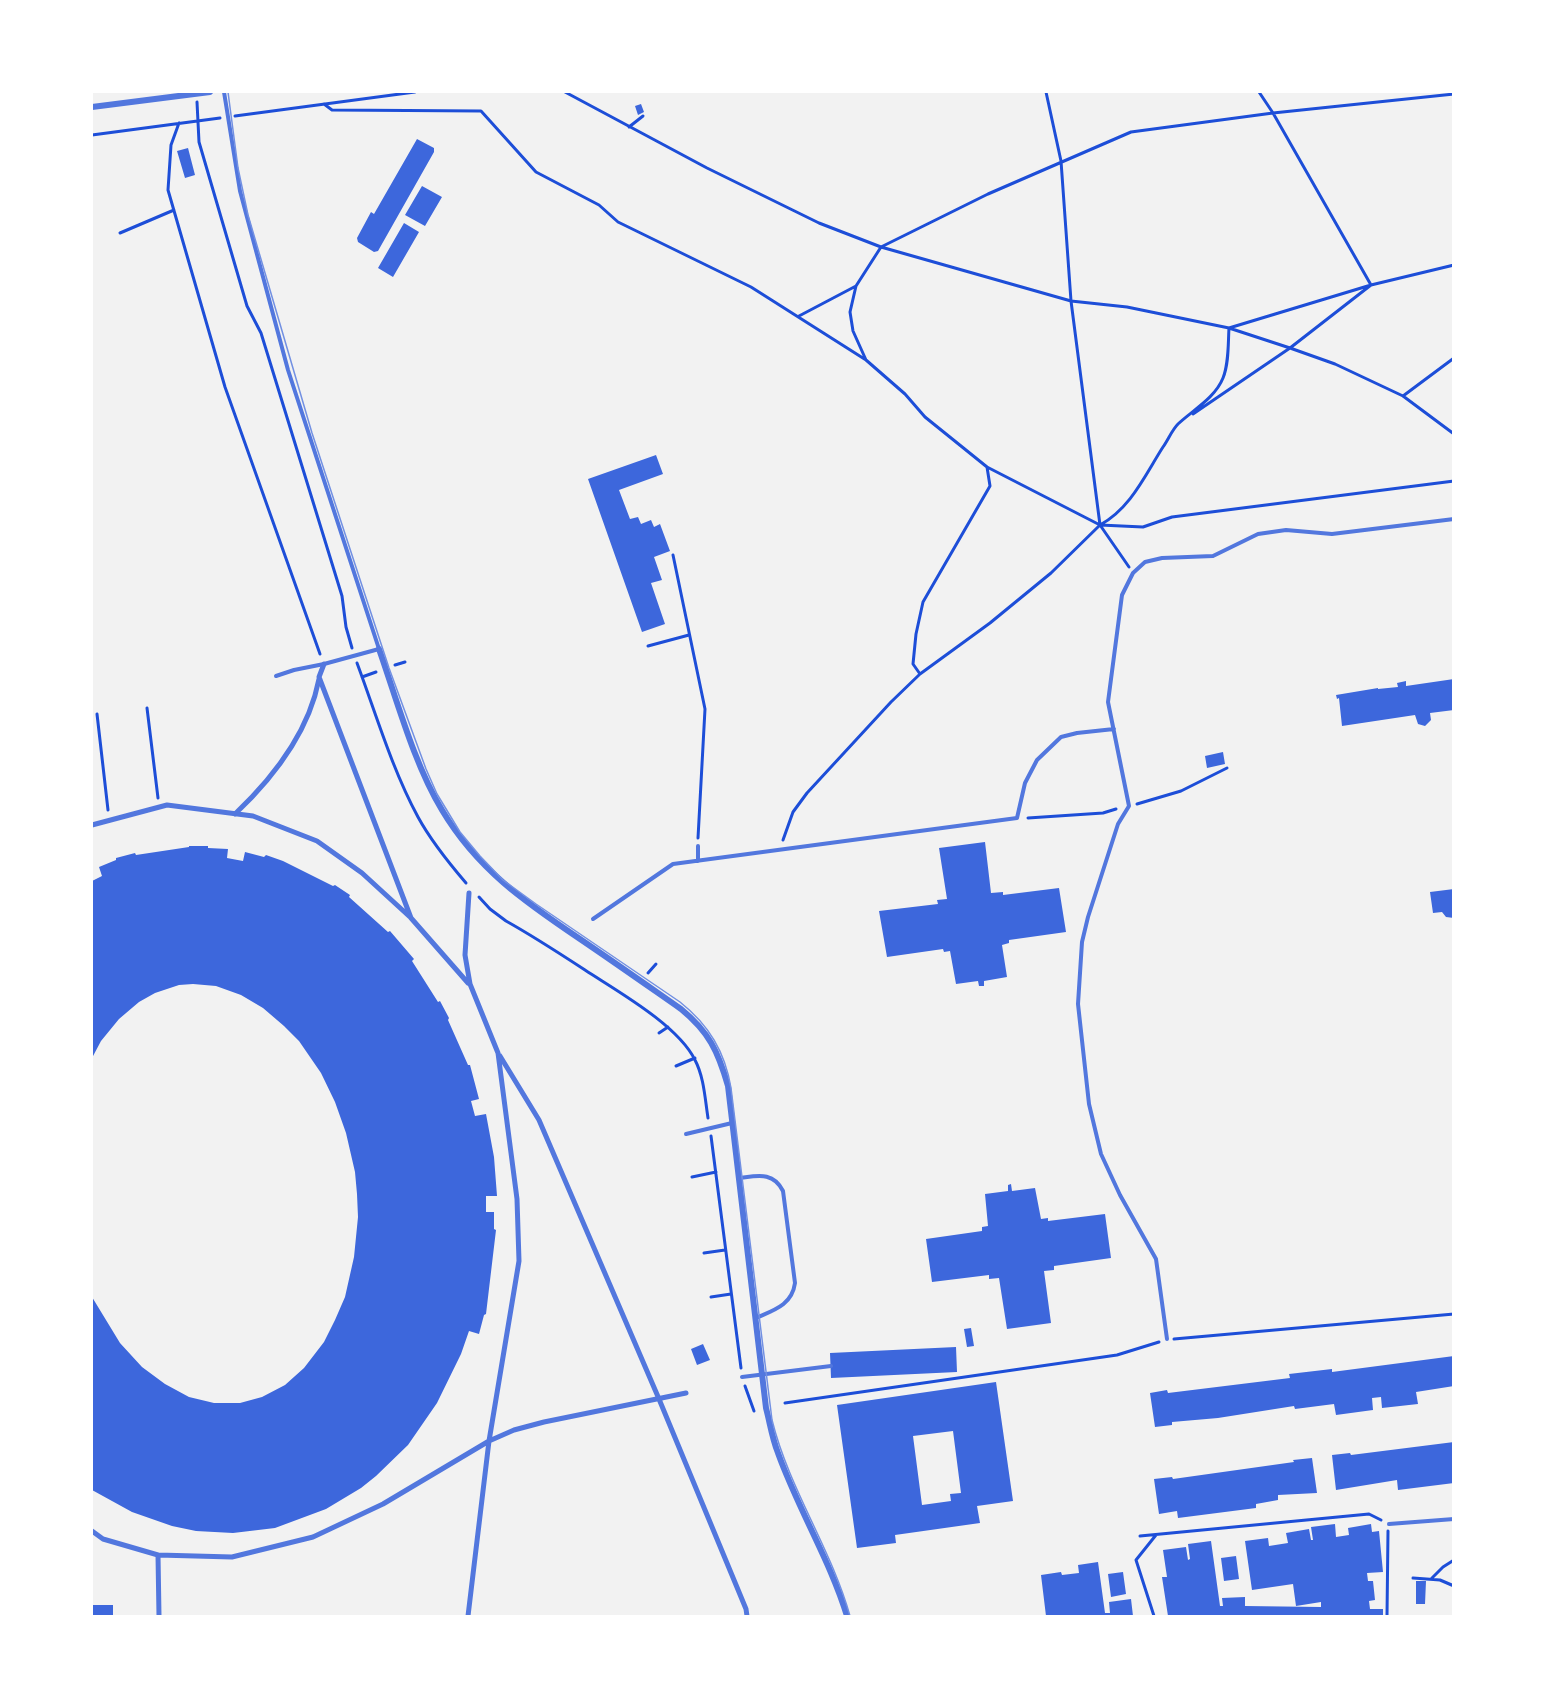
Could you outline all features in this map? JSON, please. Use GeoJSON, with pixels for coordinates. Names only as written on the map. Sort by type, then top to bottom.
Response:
{"type":"FeatureCollection","features":[{"type":"Feature","properties":{"kind":"street"},"geometry":{"type":"LineString","coordinates":[[92,107],[210,92]]}},
{"type":"Feature","properties":{"kind":"street"},"geometry":{"type":"LineString","coordinates":[[379,649],[425,779],[456,833],[489,871],[521,899],[681,1009],[710,1037],[720,1059],[728,1086],[766,1408],[777,1452],[847,1617]]}},
{"type":"Feature","properties":{"kind":"street"},"geometry":{"type":"LineString","coordinates":[[235,814],[258,792],[287,752],[315,700],[324,664]]}},
{"type":"Feature","properties":{"kind":"street"},"geometry":{"type":"LineString","coordinates":[[319,677],[411,918]]}},
{"type":"Feature","properties":{"kind":"street"},"geometry":{"type":"LineString","coordinates":[[92,824],[167,805],[253,816],[317,842],[362,873],[411,918],[470,984]]}},
{"type":"Feature","properties":{"kind":"street"},"geometry":{"type":"LineString","coordinates":[[470,892],[465,955],[470,984],[498,1053],[539,1120],[660,1399],[746,1609],[747,1617]]}},
{"type":"Feature","properties":{"kind":"street"},"geometry":{"type":"LineString","coordinates":[[468,1617],[489,1441],[519,1261],[517,1199],[498,1053]]}},
{"type":"Feature","properties":{"kind":"street"},"geometry":{"type":"LineString","coordinates":[[92,1531],[103,1539],[158,1555],[232,1557],[313,1537],[383,1504],[489,1441],[514,1430],[686,1393]]}},
{"type":"Feature","properties":{"kind":"street"},"geometry":{"type":"LineString","coordinates":[[158,1555],[159,1617]]}},
{"type":"Feature","properties":{"kind":"lane"},"geometry":{"type":"LineString","coordinates":[[224,92],[240,191],[288,370],[379,649],[276,676]]}},
{"type":"Feature","properties":{"kind":"lane"},"geometry":{"type":"LineString","coordinates":[[1167,1339],[1156,1259],[1120,1195],[1101,1154],[1089,1104],[1078,1004],[1082,942],[1088,917],[1118,824],[1129,806],[1108,702],[1122,595],[1133,573],[1145,562],[1213,556],[1258,534],[1286,530],[1332,534],[1454,519]]}},
{"type":"Feature","properties":{"kind":"lane"},"geometry":{"type":"LineString","coordinates":[[593,919],[673,864],[1017,818],[1025,783],[1037,760],[1061,738],[1077,733],[1114,729]]}},
{"type":"Feature","properties":{"kind":"lane"},"geometry":{"type":"LineString","coordinates":[[698,846],[698,861]]}},
{"type":"Feature","properties":{"kind":"lane"},"geometry":{"type":"LineString","coordinates":[[686,1134],[732,1123]]}},
{"type":"Feature","properties":{"kind":"lane"},"geometry":{"type":"LineString","coordinates":[[738,1178],[768,1176],[775,1180],[783,1191],[795,1283],[794,1292],[785,1304],[756,1318]]}},
{"type":"Feature","properties":{"kind":"lane"},"geometry":{"type":"LineString","coordinates":[[742,1377],[831,1366]]}},
{"type":"Feature","properties":{"kind":"lane"},"geometry":{"type":"LineString","coordinates":[[1389,1524],[1454,1519]]}},
{"type":"Feature","properties":{"kind":"path"},"geometry":{"type":"LineString","coordinates":[[92,135],[415,92]]}},
{"type":"Feature","properties":{"kind":"path"},"geometry":{"type":"LineString","coordinates":[[565,92],[707,168],[819,223],[881,247],[1071,301],[1127,307],[1229,328],[1335,364],[1403,396],[1454,434]]}},
{"type":"Feature","properties":{"kind":"path"},"geometry":{"type":"LineString","coordinates":[[1046,92],[1061,161],[1071,301],[1100,525],[1133,573]]}},
{"type":"Feature","properties":{"kind":"path"},"geometry":{"type":"LineString","coordinates":[[1259,92],[1371,285]]}},
{"type":"Feature","properties":{"kind":"path"},"geometry":{"type":"LineString","coordinates":[[197,93],[199,142],[247,306],[261,333],[342,596],[346,627],[354,655],[417,816],[470,892]]}},
{"type":"Feature","properties":{"kind":"path"},"geometry":{"type":"LineString","coordinates":[[866,360],[853,331],[850,312],[855,286],[881,247],[988,194],[1131,132],[1273,113],[1454,94]]}},
{"type":"Feature","properties":{"kind":"path"},"geometry":{"type":"LineString","coordinates":[[324,104],[332,110],[481,111],[536,172],[599,205],[618,222],[751,286],[866,360],[904,394],[925,417],[987,467],[1100,525],[1143,527],[1172,517],[1454,481]]}},
{"type":"Feature","properties":{"kind":"path"},"geometry":{"type":"LineString","coordinates":[[628,127],[643,116]]}},
{"type":"Feature","properties":{"kind":"path"},"geometry":{"type":"LineString","coordinates":[[179,123],[171,145],[168,190],[225,387],[324,664]]}},
{"type":"Feature","properties":{"kind":"path"},"geometry":{"type":"LineString","coordinates":[[120,233],[174,210]]}},
{"type":"Feature","properties":{"kind":"path"},"geometry":{"type":"LineString","coordinates":[[1229,328],[1371,285],[1454,265]]}},
{"type":"Feature","properties":{"kind":"path"},"geometry":{"type":"LineString","coordinates":[[1177,426],[1290,348],[1371,285]]}},
{"type":"Feature","properties":{"kind":"path"},"geometry":{"type":"LineString","coordinates":[[798,316],[855,286]]}},
{"type":"Feature","properties":{"kind":"path"},"geometry":{"type":"LineString","coordinates":[[779,850],[794,812],[807,793],[858,736],[920,674],[1008,609],[1052,573],[1137,491],[1177,426],[1205,402],[1222,381],[1226,367],[1229,328]]}},
{"type":"Feature","properties":{"kind":"path"},"geometry":{"type":"LineString","coordinates":[[1403,396],[1454,358]]}},
{"type":"Feature","properties":{"kind":"path"},"geometry":{"type":"LineString","coordinates":[[920,674],[913,664],[916,634],[923,603],[990,486],[987,467]]}},
{"type":"Feature","properties":{"kind":"path"},"geometry":{"type":"LineString","coordinates":[[673,555],[705,709],[698,846]]}},
{"type":"Feature","properties":{"kind":"path"},"geometry":{"type":"LineString","coordinates":[[648,646],[689,635]]}},
{"type":"Feature","properties":{"kind":"path"},"geometry":{"type":"LineString","coordinates":[[393,666],[405,662]]}},
{"type":"Feature","properties":{"kind":"path"},"geometry":{"type":"LineString","coordinates":[[362,677],[376,672]]}},
{"type":"Feature","properties":{"kind":"path"},"geometry":{"type":"LineString","coordinates":[[147,708],[159,807]]}},
{"type":"Feature","properties":{"kind":"path"},"geometry":{"type":"LineString","coordinates":[[97,714],[109,820]]}},
{"type":"Feature","properties":{"kind":"path"},"geometry":{"type":"LineString","coordinates":[[1017,818],[1103,813],[1182,791],[1227,768]]}},
{"type":"Feature","properties":{"kind":"path"},"geometry":{"type":"LineString","coordinates":[[478,896],[506,921],[628,998],[668,1027],[695,1058],[701,1076],[710,1128],[742,1377],[757,1418]]}},
{"type":"Feature","properties":{"kind":"path"},"geometry":{"type":"LineString","coordinates":[[659,1033],[668,1027]]}},
{"type":"Feature","properties":{"kind":"path"},"geometry":{"type":"LineString","coordinates":[[676,1066],[695,1058]]}},
{"type":"Feature","properties":{"kind":"path"},"geometry":{"type":"LineString","coordinates":[[692,1177],[716,1172]]}},
{"type":"Feature","properties":{"kind":"path"},"geometry":{"type":"LineString","coordinates":[[704,1253],[725,1250]]}},
{"type":"Feature","properties":{"kind":"path"},"geometry":{"type":"LineString","coordinates":[[711,1297],[730,1294]]}},
{"type":"Feature","properties":{"kind":"path"},"geometry":{"type":"LineString","coordinates":[[785,1403],[1117,1355],[1167,1339],[1454,1314]]}},
{"type":"Feature","properties":{"kind":"path"},"geometry":{"type":"LineString","coordinates":[[1140,1536],[1369,1514],[1389,1524],[1387,1617]]}},
{"type":"Feature","properties":{"kind":"path"},"geometry":{"type":"LineString","coordinates":[[1154,1617],[1136,1560],[1157,1534]]}},
{"type":"Feature","properties":{"kind":"path"},"geometry":{"type":"LineString","coordinates":[[1432,1578],[1454,1560]]}},
{"type":"Feature","properties":{"kind":"path"},"geometry":{"type":"LineString","coordinates":[[1413,1578],[1432,1578],[1454,1586]]}},
{"type":"Feature","properties":{"kind":"building"},"geometry":{"type":"Polygon","coordinates":[[[641,104],[644,112],[638,115],[635,106],[641,104]]]}},
{"type":"Feature","properties":{"kind":"building"},"geometry":{"type":"Polygon","coordinates":[[[417,139],[434,148],[434,152],[378,251],[374,252],[358,242],[357,238],[371,212],[374,214],[417,139]]]}},
{"type":"Feature","properties":{"kind":"building"},"geometry":{"type":"Polygon","coordinates":[[[188,148],[195,175],[185,178],[177,151],[188,148]]]}},
{"type":"Feature","properties":{"kind":"building"},"geometry":{"type":"Polygon","coordinates":[[[422,186],[442,197],[425,226],[405,215],[422,186]]]}},
{"type":"Feature","properties":{"kind":"building"},"geometry":{"type":"Polygon","coordinates":[[[404,223],[419,232],[393,277],[378,268],[404,223]]]}},
{"type":"Feature","properties":{"kind":"building"},"geometry":{"type":"Polygon","coordinates":[[[656,455],[663,474],[619,490],[630,519],[638,517],[641,524],[651,520],[654,527],[660,524],[670,551],[654,557],[662,580],[651,583],[665,624],[642,632],[588,479],[656,455]]]}},
{"type":"Feature","properties":{"kind":"building"},"geometry":{"type":"Polygon","coordinates":[[[1454,679],[1454,710],[1430,713],[1431,720],[1425,726],[1418,724],[1415,715],[1342,726],[1339,698],[1337,699],[1336,695],[1398,687],[1397,683],[1406,681],[1406,686],[1454,679]]]}},
{"type":"Feature","properties":{"kind":"building"},"geometry":{"type":"Polygon","coordinates":[[[1223,752],[1225,764],[1207,768],[1205,756],[1223,752]]]}},
{"type":"Feature","properties":{"kind":"building"},"geometry":{"type":"Polygon","coordinates":[[[985,842],[991,893],[1003,892],[1003,895],[1059,888],[1066,932],[1009,940],[1009,943],[1002,945],[1007,977],[984,981],[984,986],[979,986],[978,981],[956,984],[950,951],[944,952],[943,949],[887,957],[879,911],[938,904],[937,900],[947,899],[939,848],[985,842]]]}},
{"type":"Feature","properties":{"kind":"building"},"geometry":{"type":"Polygon","coordinates":[[[189,846],[228,849],[227,858],[243,861],[245,852],[264,857],[266,855],[283,861],[335,885],[350,895],[349,897],[388,932],[390,931],[414,959],[412,961],[438,1002],[440,1001],[468,1065],[470,1065],[479,1099],[471,1101],[475,1116],[486,1114],[494,1157],[497,1196],[486,1196],[486,1212],[494,1212],[494,1229],[496,1230],[486,1314],[479,1334],[469,1331],[461,1354],[437,1403],[408,1445],[361,1488],[326,1509],[275,1528],[233,1533],[196,1531],[172,1526],[132,1512],[92,1490],[92,1297],[120,1343],[142,1367],[165,1384],[189,1397],[214,1403],[240,1403],[262,1397],[285,1385],[304,1368],[324,1342],[335,1320],[345,1297],[354,1257],[358,1217],[357,1194],[355,1172],[346,1133],[321,1073],[299,1041],[284,1026],[263,1008],[241,995],[216,986],[193,984],[179,985],[155,993],[139,1002],[119,1019],[101,1041],[92,1058],[92,881],[102,876],[99,867],[116,858],[135,853],[136,855],[189,846]]]}},
{"type":"Feature","properties":{"kind":"building"},"geometry":{"type":"Polygon","coordinates":[[[1454,889],[1454,918],[1446,917],[1442,912],[1433,913],[1430,892],[1454,889]]]}},
{"type":"Feature","properties":{"kind":"building"},"geometry":{"type":"Polygon","coordinates":[[[1011,1184],[1012,1191],[1035,1188],[1041,1219],[1048,1218],[1048,1221],[1105,1214],[1111,1258],[1054,1266],[1054,1270],[1044,1271],[1051,1323],[1007,1329],[999,1278],[989,1279],[989,1275],[932,1282],[926,1239],[982,1231],[982,1227],[988,1226],[985,1194],[1008,1191],[1008,1185],[1011,1184]]]}},
{"type":"Feature","properties":{"kind":"building"},"geometry":{"type":"Polygon","coordinates":[[[971,1328],[974,1346],[967,1347],[964,1329],[971,1328]]]}},
{"type":"Feature","properties":{"kind":"building"},"geometry":{"type":"Polygon","coordinates":[[[703,1344],[710,1360],[697,1365],[691,1349],[703,1344]]]}},
{"type":"Feature","properties":{"kind":"building"},"geometry":{"type":"Polygon","coordinates":[[[956,1347],[957,1372],[831,1378],[830,1353],[956,1347]]]}},
{"type":"Feature","properties":{"kind":"building"},"geometry":{"type":"Polygon","coordinates":[[[1454,1356],[1454,1386],[1416,1392],[1418,1404],[1382,1408],[1381,1397],[1372,1398],[1373,1410],[1336,1415],[1334,1404],[1295,1409],[1294,1406],[1218,1418],[1172,1422],[1172,1425],[1155,1427],[1150,1393],[1167,1390],[1168,1393],[1290,1378],[1289,1374],[1332,1369],[1332,1372],[1454,1356]]]}},
{"type":"Feature","properties":{"kind":"building"},"geometry":{"type":"Polygon","coordinates":[[[996,1382],[1013,1501],[977,1506],[980,1523],[895,1535],[896,1543],[857,1548],[837,1405],[996,1382]],[[953,1431],[913,1436],[922,1505],[951,1501],[950,1494],[961,1493],[953,1431]]]}},
{"type":"Feature","properties":{"kind":"building"},"geometry":{"type":"Polygon","coordinates":[[[1454,1442],[1454,1483],[1398,1490],[1397,1480],[1336,1490],[1332,1455],[1350,1453],[1351,1455],[1454,1442]]]}},
{"type":"Feature","properties":{"kind":"building"},"geometry":{"type":"Polygon","coordinates":[[[1312,1458],[1317,1493],[1278,1495],[1278,1500],[1256,1504],[1256,1508],[1178,1518],[1177,1511],[1159,1514],[1154,1479],[1172,1477],[1173,1479],[1312,1458]]]}},
{"type":"Feature","properties":{"kind":"building"},"geometry":{"type":"Polygon","coordinates":[[[1335,1524],[1336,1537],[1349,1535],[1348,1528],[1371,1524],[1372,1532],[1379,1531],[1383,1572],[1367,1573],[1368,1581],[1373,1581],[1375,1600],[1369,1601],[1370,1609],[1383,1609],[1383,1616],[1168,1616],[1162,1577],[1167,1577],[1163,1550],[1186,1547],[1188,1560],[1190,1559],[1188,1544],[1211,1541],[1220,1606],[1223,1606],[1222,1598],[1245,1597],[1245,1606],[1321,1607],[1321,1602],[1296,1606],[1293,1584],[1252,1590],[1245,1541],[1268,1538],[1269,1546],[1288,1543],[1286,1533],[1309,1529],[1311,1540],[1313,1540],[1311,1527],[1335,1524]]]}},
{"type":"Feature","properties":{"kind":"building"},"geometry":{"type":"Polygon","coordinates":[[[1236,1556],[1239,1579],[1224,1581],[1221,1558],[1236,1556]]]}},
{"type":"Feature","properties":{"kind":"building"},"geometry":{"type":"Polygon","coordinates":[[[1098,1562],[1105,1613],[1110,1613],[1109,1602],[1131,1599],[1133,1616],[1046,1616],[1041,1575],[1061,1572],[1062,1575],[1079,1573],[1078,1565],[1098,1562]]]}},
{"type":"Feature","properties":{"kind":"building"},"geometry":{"type":"Polygon","coordinates":[[[1123,1572],[1126,1594],[1111,1597],[1108,1574],[1123,1572]]]}},
{"type":"Feature","properties":{"kind":"building"},"geometry":{"type":"Polygon","coordinates":[[[1416,1581],[1426,1581],[1425,1604],[1416,1604],[1416,1581]]]}},
{"type":"Feature","properties":{"kind":"building"},"geometry":{"type":"Polygon","coordinates":[[[92,1605],[113,1605],[113,1616],[92,1616],[92,1605]]]}},
{"type":"Feature","properties":{"kind":"tram line"},"geometry":{"type":"LineString","coordinates":[[228,92],[238,168],[248,215],[312,433],[389,668],[437,794],[460,832],[503,880],[680,1002],[707,1030],[725,1063],[731,1088],[772,1420],[779,1445],[832,1566],[850,1616]]}}]}
